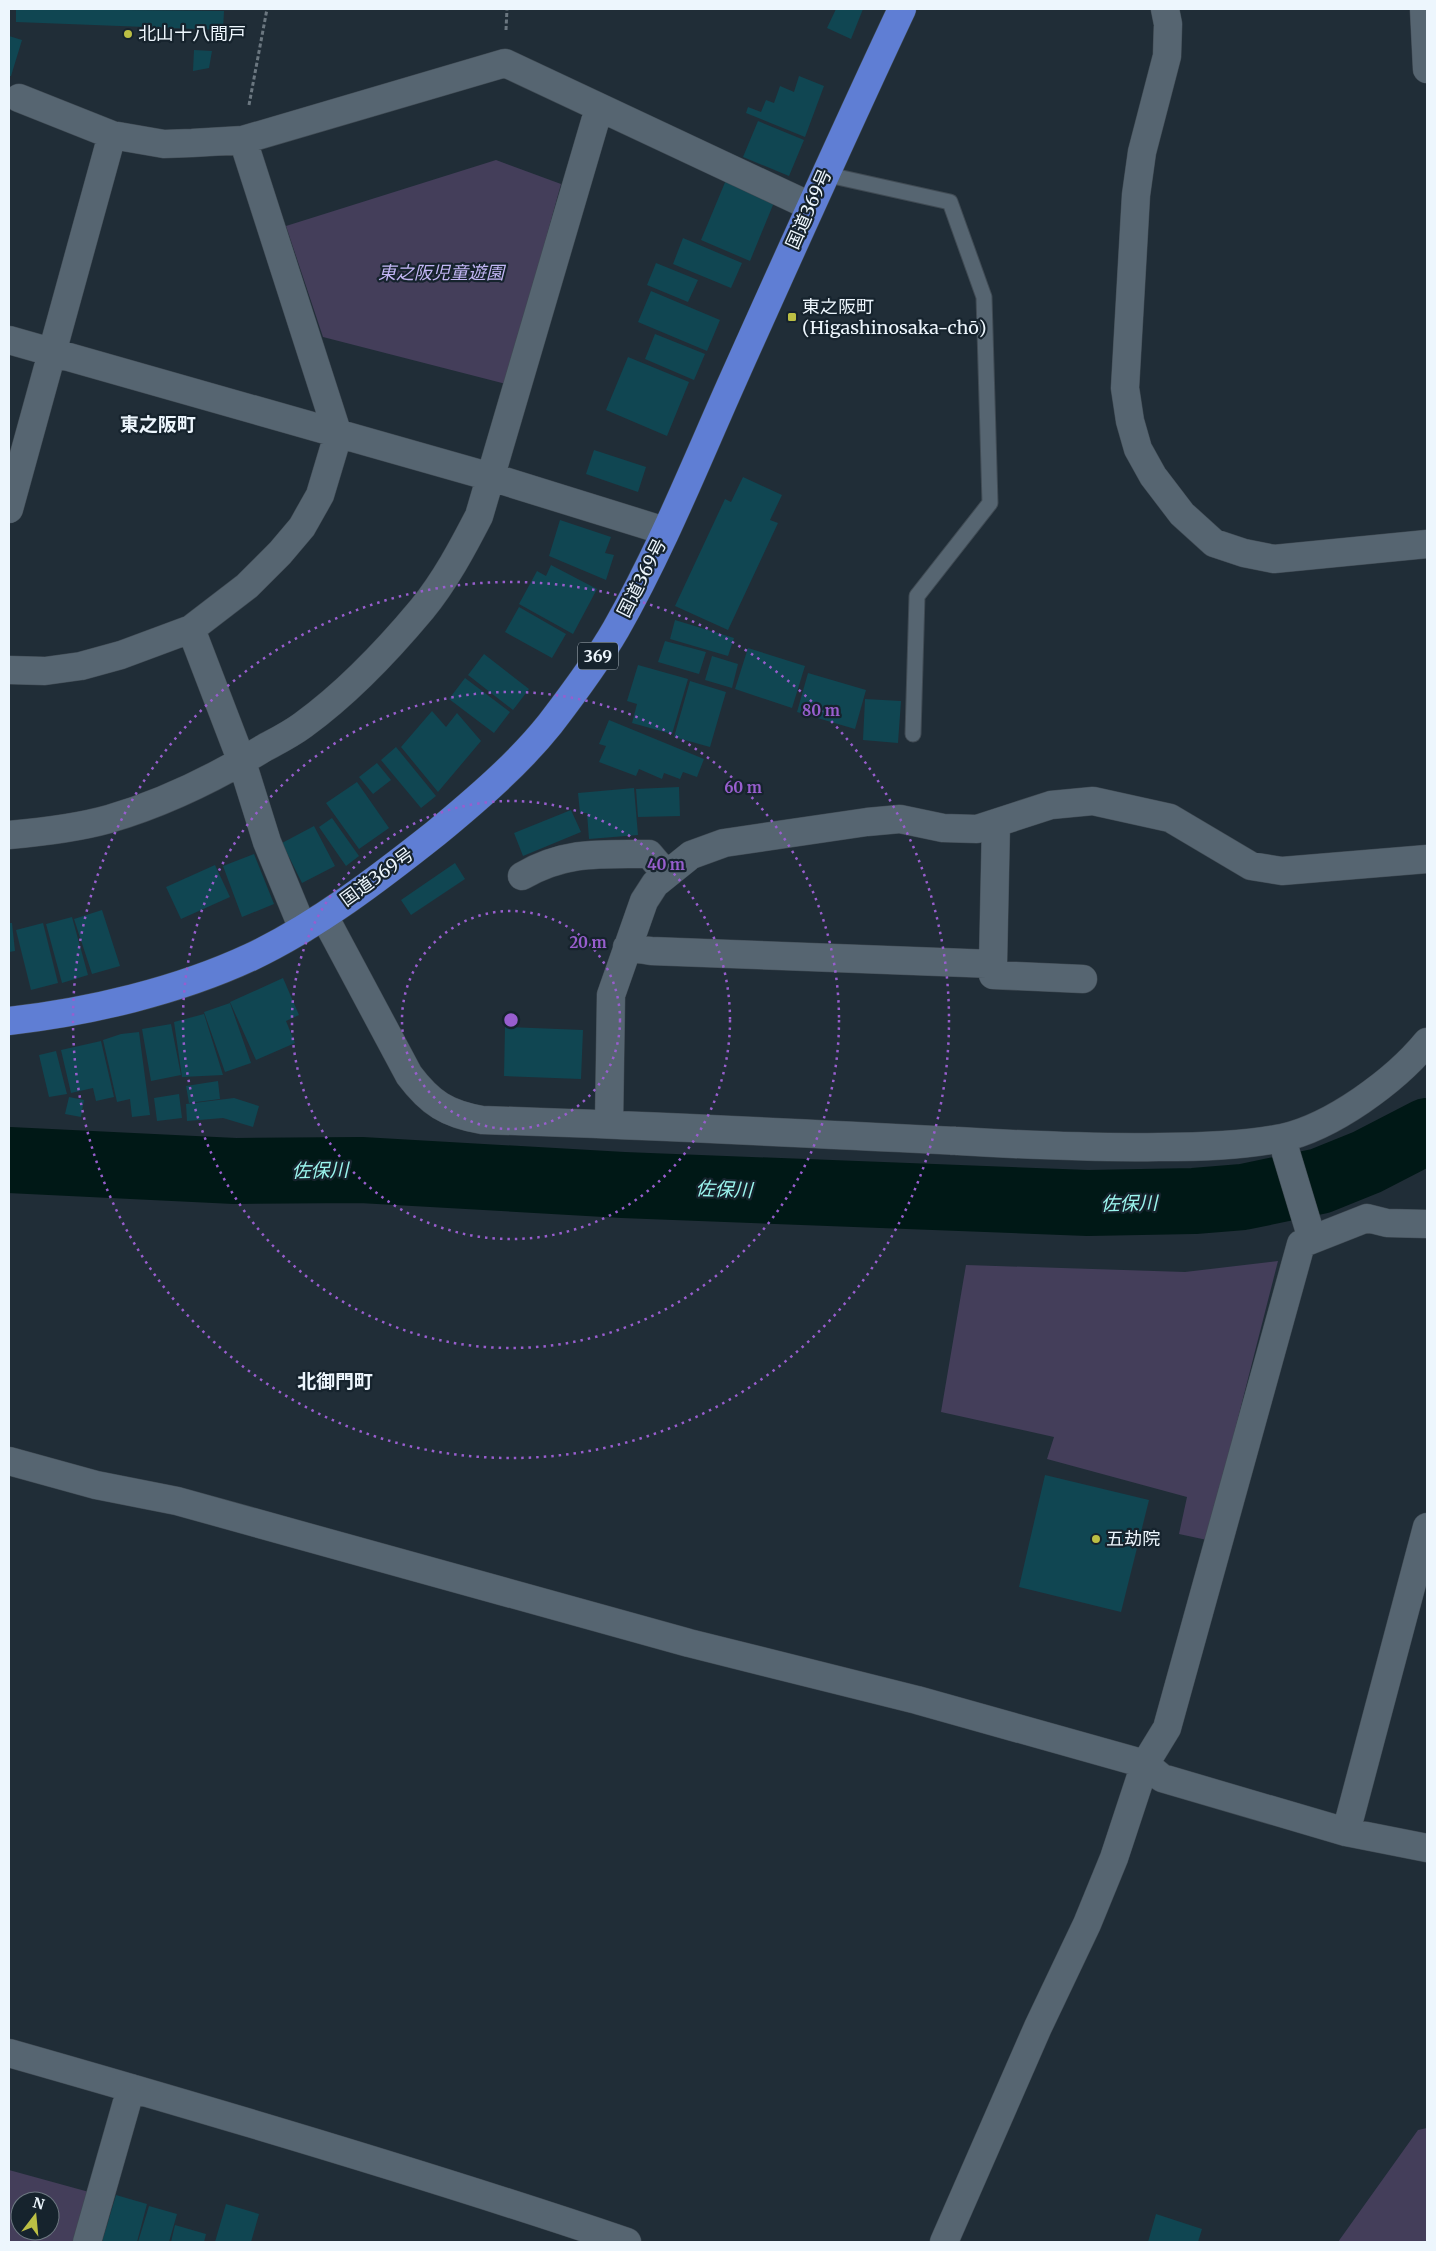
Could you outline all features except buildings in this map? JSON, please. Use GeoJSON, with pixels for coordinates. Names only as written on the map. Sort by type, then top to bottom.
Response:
{"type":"FeatureCollection","features":[{"type":"Feature","properties":{"kind":"highway","name":"国道369号"},"geometry":{"type":"LineString","coordinates":[[9,1021],[40,1018],[119,1001],[195,979],[251,956],[313,922],[404,859],[456,816],[510,766],[548,726],[615,630],[665,531],[824,174],[902,9]]}},
{"type":"Feature","properties":{"kind":"street"},"geometry":{"type":"LineString","coordinates":[[1165,9],[1168,24],[1167,56],[1142,152],[1135,205],[1125,388],[1130,421],[1138,449],[1153,476],[1182,514],[1214,543],[1244,553],[1274,559],[1427,544]]}},
{"type":"Feature","properties":{"kind":"street"},"geometry":{"type":"LineString","coordinates":[[1424,9],[1427,70]]}},
{"type":"Feature","properties":{"kind":"street"},"geometry":{"type":"LineString","coordinates":[[19,98],[112,135],[164,144],[243,140],[505,63],[810,206]]}},
{"type":"Feature","properties":{"kind":"street"},"geometry":{"type":"LineString","coordinates":[[9,835],[53,831],[108,819],[160,802],[242,762],[302,726],[334,699],[371,664],[423,608],[458,556],[480,516],[600,108]]}},
{"type":"Feature","properties":{"kind":"street"},"geometry":{"type":"LineString","coordinates":[[9,509],[112,135]]}},
{"type":"Feature","properties":{"kind":"street"},"geometry":{"type":"LineString","coordinates":[[9,670],[46,671],[81,666],[121,655],[191,629],[247,586],[302,527],[320,495],[338,435],[243,140]]}},
{"type":"Feature","properties":{"kind":"street"},"geometry":{"type":"LineString","coordinates":[[9,340],[491,477],[665,531]]}},
{"type":"Feature","properties":{"kind":"street"},"geometry":{"type":"LineString","coordinates":[[191,629],[242,762],[267,842],[313,922],[420,1091],[437,1106],[462,1117],[482,1120],[608,1124],[1072,1147],[1186,1147],[1239,1144],[1285,1146],[1384,1084],[1413,1059],[1427,1042]]}},
{"type":"Feature","properties":{"kind":"street"},"geometry":{"type":"LineString","coordinates":[[608,1124],[612,995],[644,901],[655,884],[691,855],[724,843],[900,819],[943,828],[977,829],[1051,805],[1093,801],[1170,818],[1251,866],[1282,871],[1427,859]]}},
{"type":"Feature","properties":{"kind":"street"},"geometry":{"type":"LineString","coordinates":[[996,823],[993,975],[1083,979]]}},
{"type":"Feature","properties":{"kind":"street"},"geometry":{"type":"LineString","coordinates":[[522,876],[550,861],[572,855],[619,854],[649,854],[666,874]]}},
{"type":"Feature","properties":{"kind":"street"},"geometry":{"type":"LineString","coordinates":[[628,947],[651,951],[993,964]]}},
{"type":"Feature","properties":{"kind":"street"},"geometry":{"type":"LineString","coordinates":[[1285,1146],[1310,1235]]}},
{"type":"Feature","properties":{"kind":"street"},"geometry":{"type":"LineString","coordinates":[[944,2242],[1038,2027],[1087,1924],[1114,1858],[1145,1764],[1167,1728],[1302,1244],[1310,1235],[1367,1218],[1387,1224],[1427,1224]]}},
{"type":"Feature","properties":{"kind":"street"},"geometry":{"type":"LineString","coordinates":[[9,1461],[96,1485],[177,1501],[688,1643],[917,1700],[1145,1764],[1162,1778],[1346,1832],[1427,1848]]}},
{"type":"Feature","properties":{"kind":"street"},"geometry":{"type":"LineString","coordinates":[[1346,1832],[1427,1527]]}},
{"type":"Feature","properties":{"kind":"street"},"geometry":{"type":"LineString","coordinates":[[9,2053],[131,2088],[528,2209],[627,2242]]}},
{"type":"Feature","properties":{"kind":"street"},"geometry":{"type":"LineString","coordinates":[[87,2242],[131,2088]]}},
{"type":"Feature","properties":{"kind":"lane"},"geometry":{"type":"LineString","coordinates":[[824,174],[950,202],[984,297],[990,503],[917,596],[913,734]]}},
{"type":"Feature","properties":{"kind":"path"},"geometry":{"type":"LineString","coordinates":[[243,140],[267,9]]}},
{"type":"Feature","properties":{"kind":"green space","name":"東之阪児童遊園"},"geometry":{"type":"Polygon","coordinates":[[[496,160],[561,184],[506,384],[323,337],[286,226],[496,160]]]}},
{"type":"Feature","properties":{"kind":"green space"},"geometry":{"type":"Polygon","coordinates":[[[1278,1261],[1207,1540],[1179,1534],[1187,1497],[1047,1459],[1054,1437],[941,1412],[966,1265],[1185,1272],[1278,1261]]]}},
{"type":"Feature","properties":{"kind":"green space"},"geometry":{"type":"Polygon","coordinates":[[[1427,2128],[1427,2242],[1338,2242],[1418,2130],[1427,2128]]]}},
{"type":"Feature","properties":{"kind":"green space"},"geometry":{"type":"Polygon","coordinates":[[[9,2170],[89,2192],[75,2242],[9,2242],[9,2170]]]}},
{"type":"Feature","properties":{"kind":"waterway","name":"佐保川"},"geometry":{"type":"LineString","coordinates":[[9,1160],[235,1171],[361,1170],[623,1185],[1088,1203],[1194,1201],[1243,1197],[1320,1181],[1367,1162],[1427,1131]]}},
{"type":"Feature","properties":{"kind":"place","name":"北山十八間戸"},"geometry":{"type":"Point","coordinates":[128,34]}},
{"type":"Feature","properties":{"kind":"place","name":"東之阪町 (Higashinosaka-chō)"},"geometry":{"type":"Point","coordinates":[792,317]}},
{"type":"Feature","properties":{"kind":"place","name":"五劫院"},"geometry":{"type":"Point","coordinates":[1096,1539]}},
{"type":"Feature","properties":{"kind":"district","name":"東之阪町"},"geometry":{"type":"Point","coordinates":[158,424]}},
{"type":"Feature","properties":{"kind":"district","name":"北御門町"},"geometry":{"type":"Point","coordinates":[335,1381]}}]}
